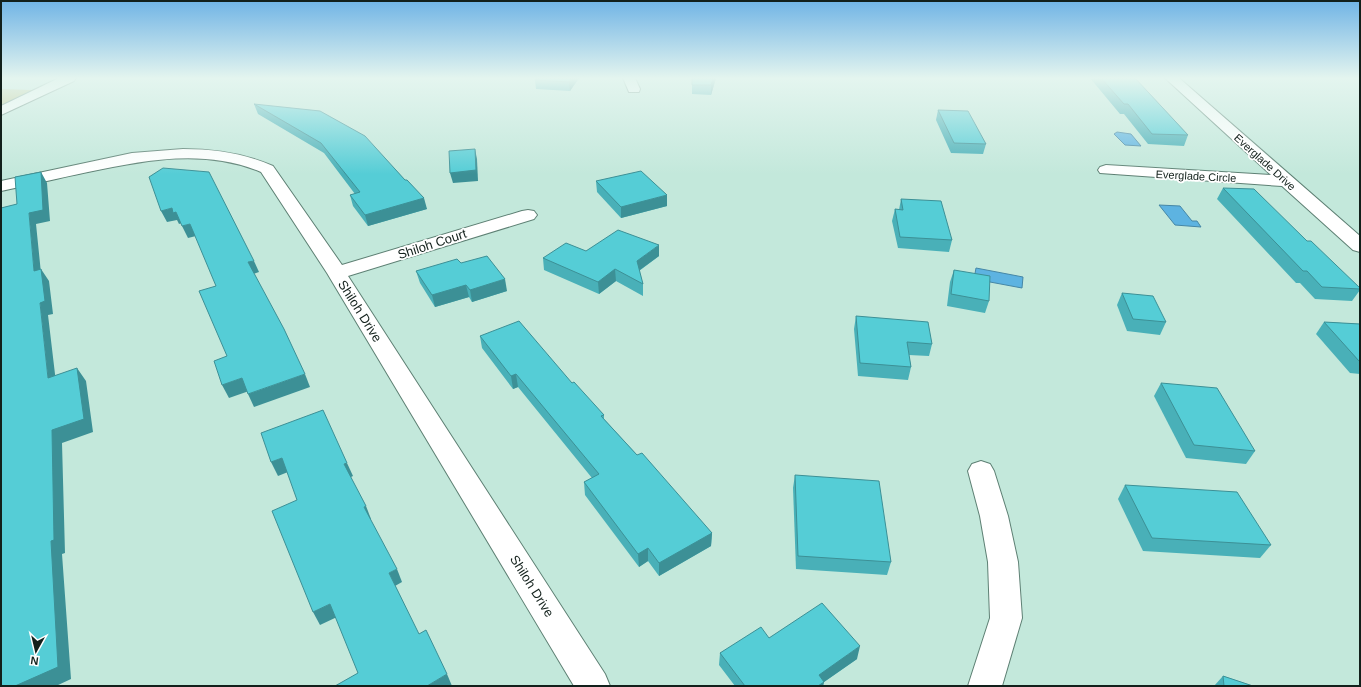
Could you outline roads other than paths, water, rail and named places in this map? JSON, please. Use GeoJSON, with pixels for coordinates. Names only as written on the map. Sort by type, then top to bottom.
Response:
{"type":"FeatureCollection","features":[{"type":"Feature","properties":{"kind":"street","name":"Everglade Drive"},"geometry":{"type":"LineString","coordinates":[[1207,110],[1360,246]]}},
{"type":"Feature","properties":{"kind":"street","name":"Shiloh Drive"},"geometry":{"type":"LineString","coordinates":[[1,186],[132,158],[153,155],[193,154],[238,158],[255,163],[267,169],[337,273],[593,686]]}},
{"type":"Feature","properties":{"kind":"street","name":"Everglade Circle"},"geometry":{"type":"LineString","coordinates":[[1106,170],[1286,181]]}},
{"type":"Feature","properties":{"kind":"street","name":"Shiloh Court"},"geometry":{"type":"LineString","coordinates":[[337,273],[528,215]]}},
{"type":"Feature","properties":{"kind":"street"},"geometry":{"type":"LineString","coordinates":[[981,471],[994,516],[1003,562],[1006,618],[985,686]]}},
{"type":"Feature","properties":{"kind":"water"},"geometry":{"type":"Polygon","coordinates":[[[1117,132],[1131,134],[1141,146],[1125,145],[1114,134],[1117,132]]]}},
{"type":"Feature","properties":{"kind":"water"},"geometry":{"type":"Polygon","coordinates":[[[1159,205],[1180,206],[1192,221],[1197,221],[1201,227],[1175,225],[1159,205]]]}},
{"type":"Feature","properties":{"kind":"water"},"geometry":{"type":"Polygon","coordinates":[[[976,268],[1023,277],[1022,288],[974,279],[976,268]]]}}]}
